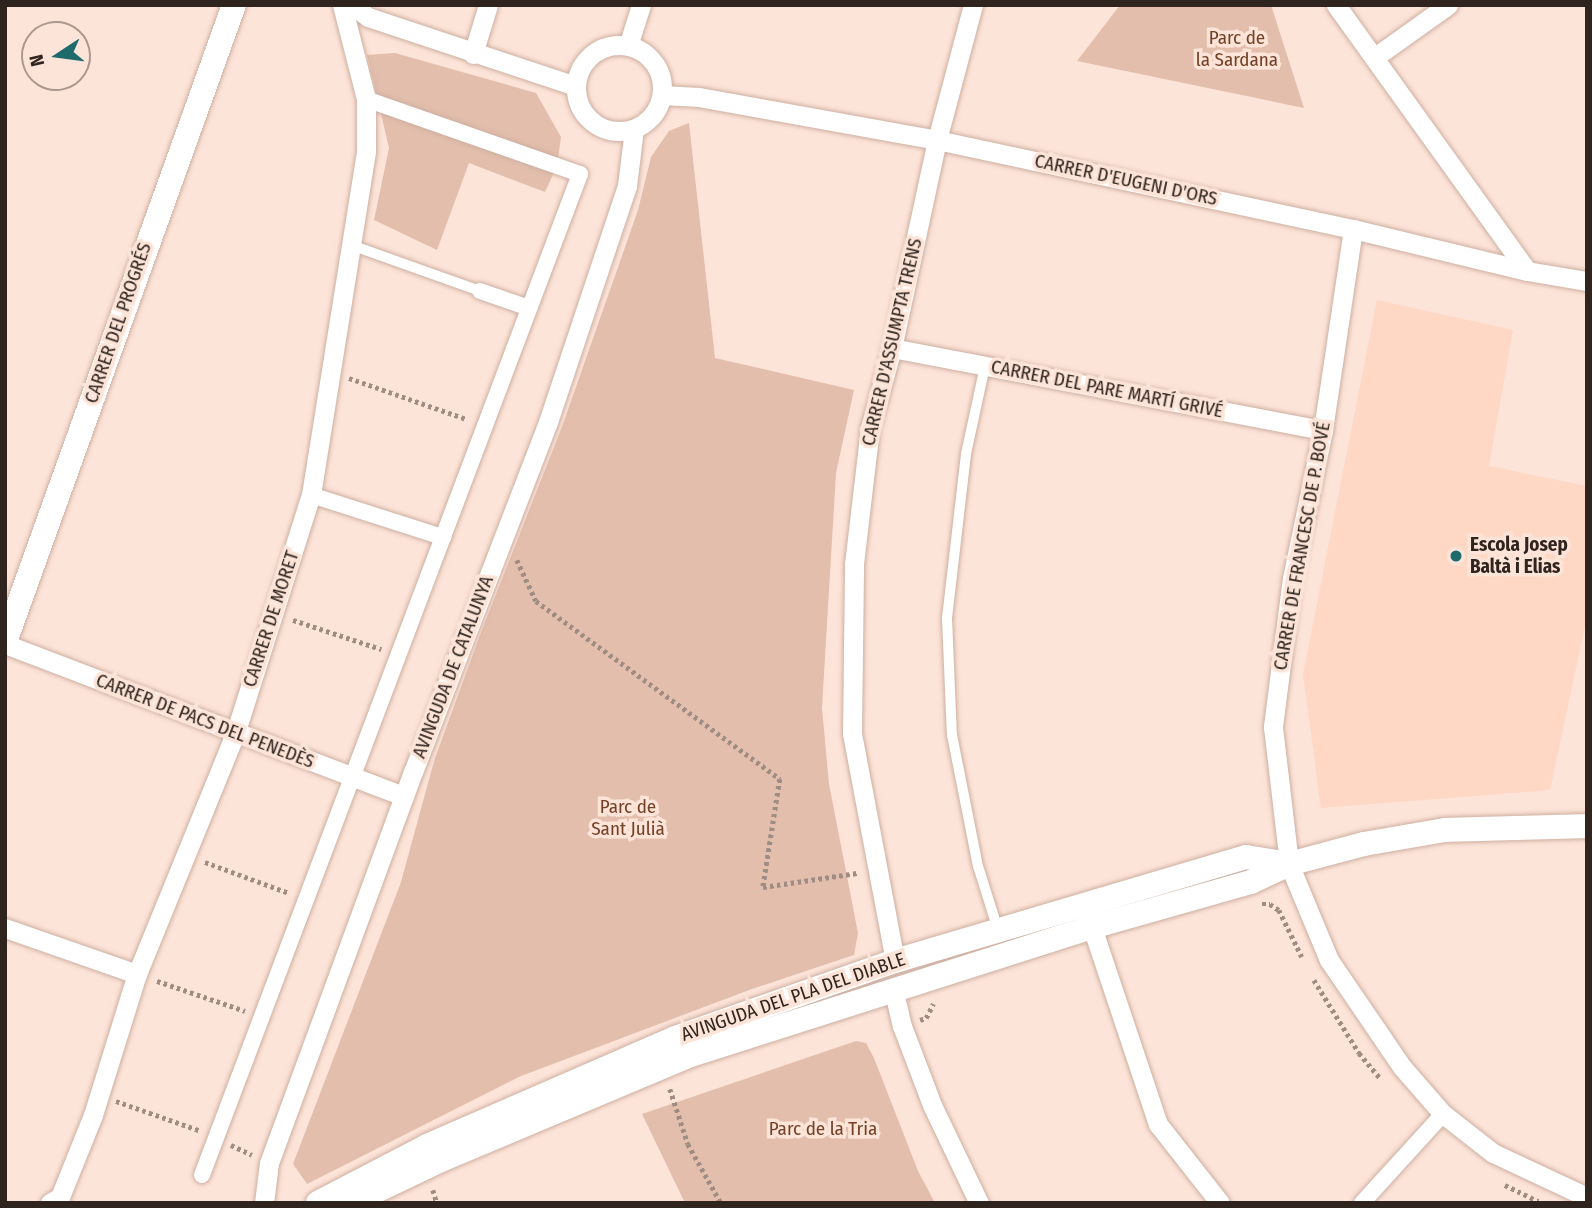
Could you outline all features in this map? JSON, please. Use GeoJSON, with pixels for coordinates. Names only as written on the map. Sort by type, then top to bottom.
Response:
{"type":"FeatureCollection","features":[{"type":"Feature","properties":{"kind":"street","name":"CARRER DEL PROGRÉS"},"geometry":{"type":"LineString","coordinates":[[5,643],[234,5]]}},
{"type":"Feature","properties":{"kind":"street","name":"CARRER DE MORET"},"geometry":{"type":"LineString","coordinates":[[50,1203],[60,1197],[99,1095],[136,974],[235,734],[311,495],[366,151],[366,99],[342,5]]}},
{"type":"Feature","properties":{"kind":"street"},"geometry":{"type":"LineString","coordinates":[[352,5],[368,17],[575,86]]}},
{"type":"Feature","properties":{"kind":"street"},"geometry":{"type":"LineString","coordinates":[[473,54],[488,5]]}},
{"type":"Feature","properties":{"kind":"street"},"geometry":{"type":"LineString","coordinates":[[628,46],[640,5]]}},
{"type":"Feature","properties":{"kind":"street","name":"CARRER D'ASSUMPTA TRENS"},"geometry":{"type":"LineString","coordinates":[[895,961],[852,733],[854,564],[870,428],[892,348],[937,141],[973,5]]}},
{"type":"Feature","properties":{"kind":"street"},"geometry":{"type":"LineString","coordinates":[[1336,5],[1527,271]]}},
{"type":"Feature","properties":{"kind":"street"},"geometry":{"type":"LineString","coordinates":[[1375,57],[1448,5]]}},
{"type":"Feature","properties":{"kind":"street"},"geometry":{"type":"LineString","coordinates":[[628,46],[650,59],[662,82],[662,95],[657,109],[647,121],[634,129],[615,132],[596,125],[582,111],[575,86],[587,59],[598,50],[628,46]]}},
{"type":"Feature","properties":{"kind":"street","name":"CARRER D'EUGENI D'ORS"},"geometry":{"type":"LineString","coordinates":[[662,95],[699,97],[937,141],[1353,229],[1527,271],[1587,281]]}},
{"type":"Feature","properties":{"kind":"street"},"geometry":{"type":"LineString","coordinates":[[202,1175],[580,174],[366,99]]}},
{"type":"Feature","properties":{"kind":"street","name":"AVINGUDA DE CATALUNYA"},"geometry":{"type":"LineString","coordinates":[[264,1203],[269,1163],[404,796],[548,422],[627,186],[634,129]]}},
{"type":"Feature","properties":{"kind":"street","name":"CARRER DE FRANCESC DE P. BOVÉ"},"geometry":{"type":"LineString","coordinates":[[1353,229],[1323,430],[1292,578],[1273,727],[1289,864],[1329,960],[1402,1067],[1443,1114],[1493,1153],[1587,1196]]}},
{"type":"Feature","properties":{"kind":"street"},"geometry":{"type":"LineString","coordinates":[[480,291],[530,308]]}},
{"type":"Feature","properties":{"kind":"street","name":"CARRER DEL PARE MARTÍ GRIVÉ"},"geometry":{"type":"LineString","coordinates":[[892,348],[1323,430]]}},
{"type":"Feature","properties":{"kind":"street"},"geometry":{"type":"LineString","coordinates":[[311,495],[443,537]]}},
{"type":"Feature","properties":{"kind":"street","name":"CARRER DE PACS DEL PENEDÈS"},"geometry":{"type":"LineString","coordinates":[[5,643],[235,734],[404,796]]}},
{"type":"Feature","properties":{"kind":"street","name":"AVINGUDA DEL PLA DEL DIABLE"},"geometry":{"type":"LineString","coordinates":[[351,1203],[441,1160],[688,1056],[1091,927],[1251,882],[1289,864],[1364,844],[1445,830],[1587,826]]}},
{"type":"Feature","properties":{"kind":"street","name":"AVINGUDA DEL PLA DEL DIABLE"},"geometry":{"type":"LineString","coordinates":[[318,1203],[427,1146],[675,1038],[895,961],[1246,857],[1289,864]]}},
{"type":"Feature","properties":{"kind":"street"},"geometry":{"type":"LineString","coordinates":[[1091,927],[1158,1124],[1220,1203]]}},
{"type":"Feature","properties":{"kind":"street"},"geometry":{"type":"LineString","coordinates":[[5,928],[136,974]]}},
{"type":"Feature","properties":{"kind":"street"},"geometry":{"type":"LineString","coordinates":[[894,992],[902,1026],[932,1105],[979,1203]]}},
{"type":"Feature","properties":{"kind":"street"},"geometry":{"type":"LineString","coordinates":[[1362,1203],[1443,1114]]}},
{"type":"Feature","properties":{"kind":"lane"},"geometry":{"type":"LineString","coordinates":[[351,245],[480,291]]}},
{"type":"Feature","properties":{"kind":"lane"},"geometry":{"type":"LineString","coordinates":[[985,366],[966,454],[947,618],[952,735],[978,866],[998,930]]}},
{"type":"Feature","properties":{"kind":"path"},"geometry":{"type":"LineString","coordinates":[[329,371],[487,426]]}},
{"type":"Feature","properties":{"kind":"path"},"geometry":{"type":"LineString","coordinates":[[505,534],[537,601],[780,779],[763,887],[878,870]]}},
{"type":"Feature","properties":{"kind":"path"},"geometry":{"type":"LineString","coordinates":[[273,613],[398,655]]}},
{"type":"Feature","properties":{"kind":"path"},"geometry":{"type":"LineString","coordinates":[[185,855],[307,899]]}},
{"type":"Feature","properties":{"kind":"path"},"geometry":{"type":"LineString","coordinates":[[1253,906],[1265,903],[1276,906],[1304,961]]}},
{"type":"Feature","properties":{"kind":"path"},"geometry":{"type":"LineString","coordinates":[[1310,972],[1359,1053],[1384,1082]]}},
{"type":"Feature","properties":{"kind":"path"},"geometry":{"type":"LineString","coordinates":[[136,974],[262,1017]]}},
{"type":"Feature","properties":{"kind":"path"},"geometry":{"type":"LineString","coordinates":[[902,1026],[926,1018],[932,1005],[940,999]]}},
{"type":"Feature","properties":{"kind":"path"},"geometry":{"type":"LineString","coordinates":[[658,1092],[681,1083]]}},
{"type":"Feature","properties":{"kind":"path"},"geometry":{"type":"LineString","coordinates":[[670,1088],[688,1144],[721,1203]]}},
{"type":"Feature","properties":{"kind":"path"},"geometry":{"type":"LineString","coordinates":[[99,1095],[217,1137]]}},
{"type":"Feature","properties":{"kind":"path"},"geometry":{"type":"LineString","coordinates":[[1500,1182],[1542,1203]]}},
{"type":"Feature","properties":{"kind":"path"},"geometry":{"type":"LineString","coordinates":[[420,1196],[443,1184]]}},
{"type":"Feature","properties":{"kind":"path"},"geometry":{"type":"LineString","coordinates":[[433,1189],[437,1203]]}},
{"type":"Feature","properties":{"kind":"shaded area","name":"Escola Josep Baltà i Elias"},"geometry":{"type":"Polygon","coordinates":[[[1377,300],[1513,330],[1489,466],[1587,486],[1587,617],[1550,790],[1321,808],[1303,674],[1377,300]]]}},
{"type":"Feature","properties":{"kind":"green space","name":"Parc de la Sardana"},"geometry":{"type":"Polygon","coordinates":[[[1120,5],[1271,5],[1304,108],[1077,61],[1120,5]]]}},
{"type":"Feature","properties":{"kind":"green space"},"geometry":{"type":"Polygon","coordinates":[[[395,53],[536,93],[561,137],[557,166],[545,192],[469,163],[437,250],[374,220],[389,148],[367,55],[395,53]]]}},
{"type":"Feature","properties":{"kind":"green space","name":"Parc de Sant Julià"},"geometry":{"type":"Polygon","coordinates":[[[689,123],[715,358],[854,390],[836,473],[822,708],[829,784],[858,933],[854,955],[752,989],[521,1076],[307,1184],[293,1164],[401,882],[434,761],[563,424],[638,210],[651,157],[669,131],[689,123]]]}},
{"type":"Feature","properties":{"kind":"green space","name":"Parc de la Tria"},"geometry":{"type":"Polygon","coordinates":[[[856,1041],[866,1043],[874,1058],[918,1171],[935,1203],[685,1203],[642,1114],[856,1041]]]}},
{"type":"Feature","properties":{"kind":"place","name":"Escola Josep Baltà i Elias"},"geometry":{"type":"Point","coordinates":[1456,556]}}]}
